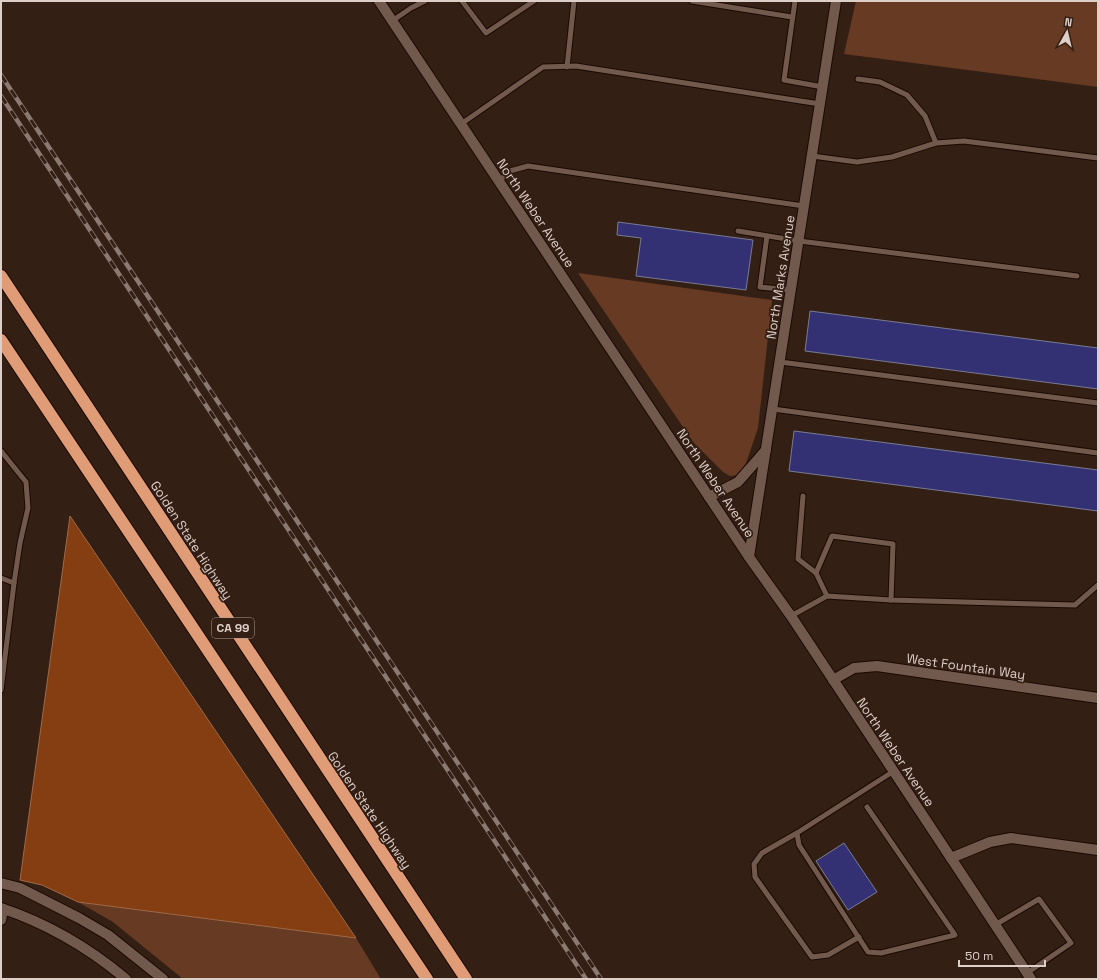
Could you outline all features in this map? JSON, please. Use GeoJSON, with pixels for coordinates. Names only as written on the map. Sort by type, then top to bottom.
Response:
{"type":"FeatureCollection","features":[{"type":"Feature","properties":{"kind":"highway","name":"Golden State Highway"},"geometry":{"type":"LineString","coordinates":[[1,276],[466,979]]}},
{"type":"Feature","properties":{"kind":"highway","name":"CA 99"},"geometry":{"type":"LineString","coordinates":[[1,340],[426,979]]}},
{"type":"Feature","properties":{"kind":"main road","name":"North Weber Avenue"},"geometry":{"type":"LineString","coordinates":[[379,1],[749,557],[791,616],[1029,976]]}},
{"type":"Feature","properties":{"kind":"main road","name":"North Marks Avenue"},"geometry":{"type":"LineString","coordinates":[[749,557],[836,1]]}},
{"type":"Feature","properties":{"kind":"main road"},"geometry":{"type":"LineString","coordinates":[[709,496],[738,482],[766,450]]}},
{"type":"Feature","properties":{"kind":"main road","name":"West Fountain Way"},"geometry":{"type":"LineString","coordinates":[[833,680],[854,668],[877,666],[1098,698]]}},
{"type":"Feature","properties":{"kind":"main road"},"geometry":{"type":"LineString","coordinates":[[951,858],[990,842],[1011,838],[1098,850]]}},
{"type":"Feature","properties":{"kind":"main road"},"geometry":{"type":"LineString","coordinates":[[1,883],[20,888],[79,918],[108,935],[163,979]]}},
{"type":"Feature","properties":{"kind":"main road"},"geometry":{"type":"LineString","coordinates":[[1,920],[2,908],[18,914],[66,937],[94,955],[126,979]]}},
{"type":"Feature","properties":{"kind":"lane"},"geometry":{"type":"LineString","coordinates":[[392,21],[410,8],[425,1]]}},
{"type":"Feature","properties":{"kind":"lane"},"geometry":{"type":"LineString","coordinates":[[462,1],[486,33],[534,1]]}},
{"type":"Feature","properties":{"kind":"lane"},"geometry":{"type":"LineString","coordinates":[[568,67],[574,1]]}},
{"type":"Feature","properties":{"kind":"lane"},"geometry":{"type":"LineString","coordinates":[[692,1],[792,17]]}},
{"type":"Feature","properties":{"kind":"lane"},"geometry":{"type":"LineString","coordinates":[[795,1],[784,80],[823,87]]}},
{"type":"Feature","properties":{"kind":"lane"},"geometry":{"type":"LineString","coordinates":[[461,124],[543,67],[576,66],[820,104]]}},
{"type":"Feature","properties":{"kind":"lane"},"geometry":{"type":"LineString","coordinates":[[858,79],[880,82],[907,95],[925,116],[936,143]]}},
{"type":"Feature","properties":{"kind":"lane"},"geometry":{"type":"LineString","coordinates":[[812,156],[857,162],[892,157],[936,143],[964,141],[1098,158]]}},
{"type":"Feature","properties":{"kind":"lane"},"geometry":{"type":"LineString","coordinates":[[499,181],[510,172],[528,166],[804,206]]}},
{"type":"Feature","properties":{"kind":"lane"},"geometry":{"type":"LineString","coordinates":[[738,231],[799,241],[1076,276]]}},
{"type":"Feature","properties":{"kind":"lane"},"geometry":{"type":"LineString","coordinates":[[767,236],[760,286],[791,290]]}},
{"type":"Feature","properties":{"kind":"lane"},"geometry":{"type":"LineString","coordinates":[[780,362],[1098,403]]}},
{"type":"Feature","properties":{"kind":"lane"},"geometry":{"type":"LineString","coordinates":[[772,409],[1098,453]]}},
{"type":"Feature","properties":{"kind":"lane"},"geometry":{"type":"LineString","coordinates":[[1,451],[26,482],[28,501],[14,583],[1,690]]}},
{"type":"Feature","properties":{"kind":"lane"},"geometry":{"type":"LineString","coordinates":[[803,496],[798,559],[816,573],[827,596]]}},
{"type":"Feature","properties":{"kind":"lane"},"geometry":{"type":"LineString","coordinates":[[816,573],[832,536],[892,544],[890,600]]}},
{"type":"Feature","properties":{"kind":"lane"},"geometry":{"type":"LineString","coordinates":[[1,578],[14,583]]}},
{"type":"Feature","properties":{"kind":"lane"},"geometry":{"type":"LineString","coordinates":[[791,616],[827,596],[890,600],[1075,605],[1098,585]]}},
{"type":"Feature","properties":{"kind":"lane"},"geometry":{"type":"LineString","coordinates":[[859,937],[828,955],[812,957],[755,878],[754,864],[762,853],[797,833],[894,771]]}},
{"type":"Feature","properties":{"kind":"lane"},"geometry":{"type":"LineString","coordinates":[[797,833],[799,845],[868,952],[881,953],[955,935],[867,807]]}},
{"type":"Feature","properties":{"kind":"lane"},"geometry":{"type":"LineString","coordinates":[[995,925],[1039,899],[1071,943],[1029,976]]}},
{"type":"Feature","properties":{"kind":"shaded area"},"geometry":{"type":"Polygon","coordinates":[[[856,1],[1098,1],[1098,87],[844,54],[856,1]]]}},
{"type":"Feature","properties":{"kind":"shaded area"},"geometry":{"type":"Polygon","coordinates":[[[578,273],[772,300],[758,428],[744,469],[738,475],[730,476],[723,472],[694,443],[578,273]]]}},
{"type":"Feature","properties":{"kind":"shaded area"},"geometry":{"type":"Polygon","coordinates":[[[70,516],[356,938],[78,902],[42,885],[20,880],[70,516]]]}},
{"type":"Feature","properties":{"kind":"shaded area"},"geometry":{"type":"Polygon","coordinates":[[[78,902],[356,938],[381,979],[183,979],[113,922],[78,902]]]}},
{"type":"Feature","properties":{"kind":"building"},"geometry":{"type":"Polygon","coordinates":[[[618,222],[753,240],[746,290],[636,276],[641,238],[617,235],[618,222]]]}},
{"type":"Feature","properties":{"kind":"building"},"geometry":{"type":"Polygon","coordinates":[[[810,311],[1098,348],[1098,389],[805,351],[810,311]]]}},
{"type":"Feature","properties":{"kind":"building"},"geometry":{"type":"Polygon","coordinates":[[[794,431],[1098,470],[1098,511],[789,471],[794,431]]]}},
{"type":"Feature","properties":{"kind":"building"},"geometry":{"type":"Polygon","coordinates":[[[844,843],[877,892],[848,910],[816,861],[844,843]]]}},
{"type":"Feature","properties":{"kind":"railway"},"geometry":{"type":"LineString","coordinates":[[1,75],[601,979]]}},
{"type":"Feature","properties":{"kind":"railway"},"geometry":{"type":"LineString","coordinates":[[1,96],[586,979]]}}]}
